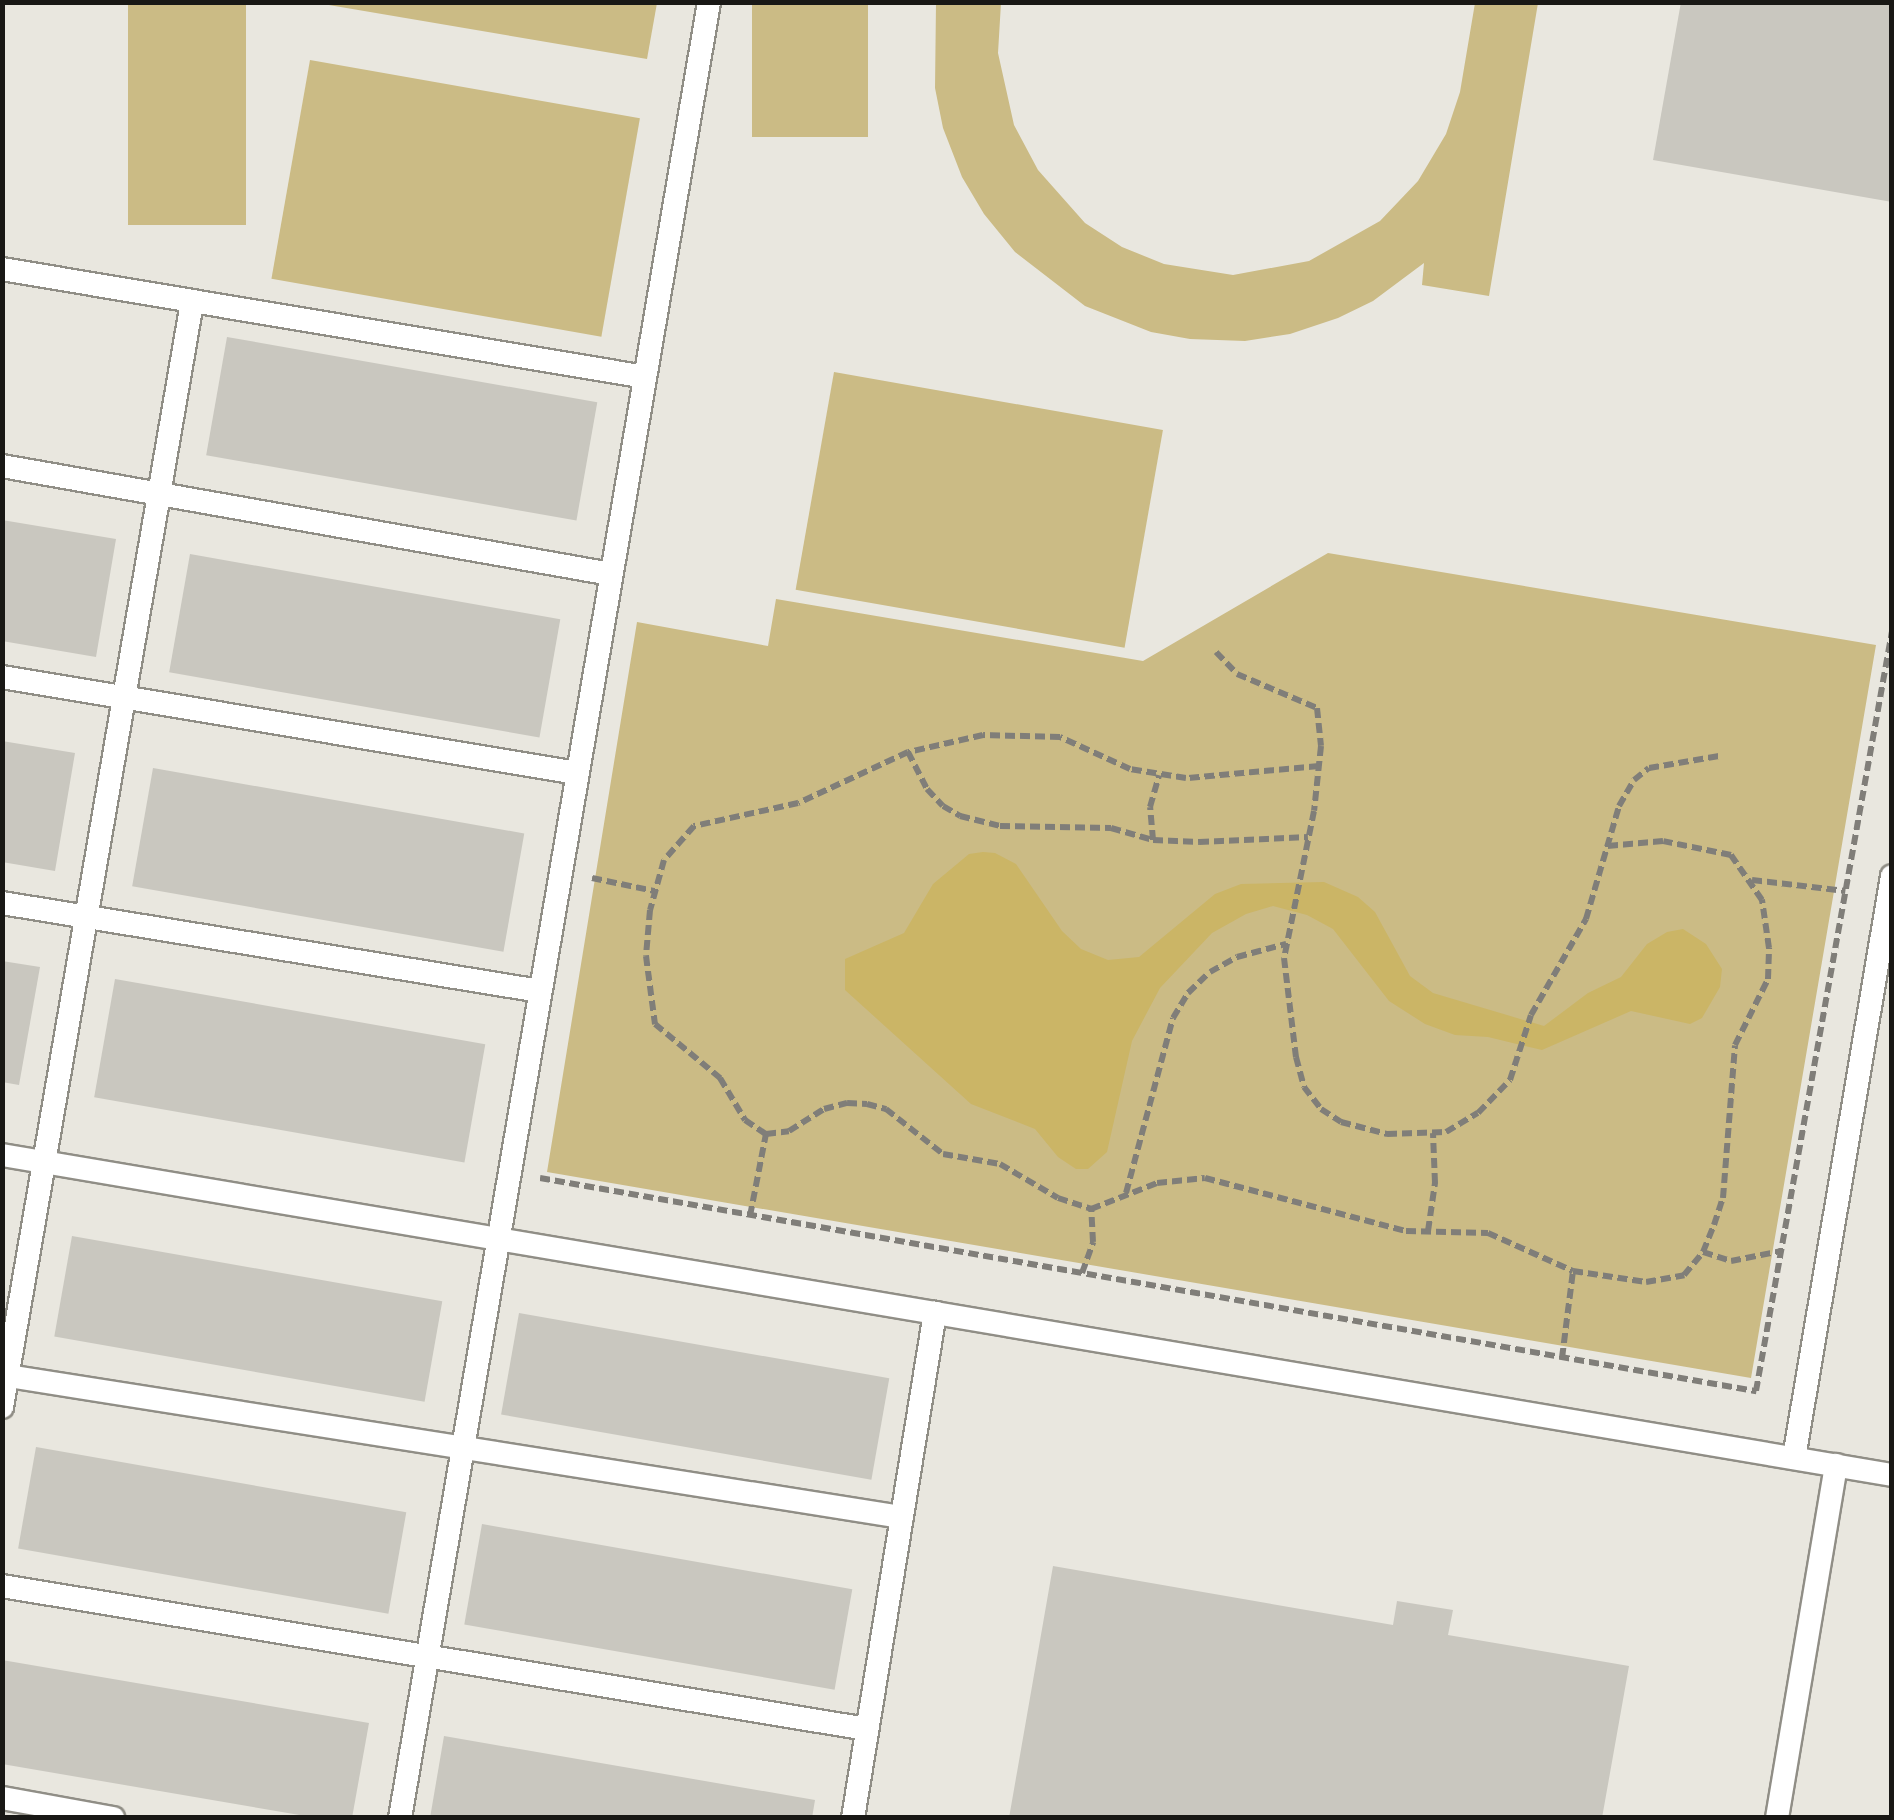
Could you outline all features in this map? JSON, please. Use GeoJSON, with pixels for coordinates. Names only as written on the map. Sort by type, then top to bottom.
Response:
{"type":"FeatureCollection","features":[{"type":"Feature","properties":{"kind":"lane"},"geometry":{"type":"LineString","coordinates":[[400,1818],[708,2]]}},
{"type":"Feature","properties":{"kind":"lane"},"geometry":{"type":"LineString","coordinates":[[2,270],[644,377]]}},
{"type":"Feature","properties":{"kind":"lane"},"geometry":{"type":"LineString","coordinates":[[2,1406],[192,302]]}},
{"type":"Feature","properties":{"kind":"lane"},"geometry":{"type":"LineString","coordinates":[[2,466],[612,574]]}},
{"type":"Feature","properties":{"kind":"lane"},"geometry":{"type":"LineString","coordinates":[[2,677],[577,773]]}},
{"type":"Feature","properties":{"kind":"lane"},"geometry":{"type":"LineString","coordinates":[[1794,1458],[1892,876]]}},
{"type":"Feature","properties":{"kind":"lane"},"geometry":{"type":"LineString","coordinates":[[2,903],[540,991]]}},
{"type":"Feature","properties":{"kind":"lane"},"geometry":{"type":"LineString","coordinates":[[2,1154],[1892,1475]]}},
{"type":"Feature","properties":{"kind":"lane"},"geometry":{"type":"LineString","coordinates":[[853,1818],[935,1313]]}},
{"type":"Feature","properties":{"kind":"lane"},"geometry":{"type":"LineString","coordinates":[[5,1375],[902,1517]]}},
{"type":"Feature","properties":{"kind":"lane"},"geometry":{"type":"LineString","coordinates":[[1776,1818],[1836,1465]]}},
{"type":"Feature","properties":{"kind":"lane"},"geometry":{"type":"LineString","coordinates":[[2,1586],[868,1729]]}},
{"type":"Feature","properties":{"kind":"lane"},"geometry":{"type":"LineString","coordinates":[[2,1798],[113,1818]]}},
{"type":"Feature","properties":{"kind":"path"},"geometry":{"type":"LineString","coordinates":[[539,1159],[536,1178],[1756,1392],[1892,631]]}},
{"type":"Feature","properties":{"kind":"path"},"geometry":{"type":"LineString","coordinates":[[1216,652],[1237,674],[1317,708],[1322,722],[1308,838],[1286,944],[1289,1014],[1304,1087],[1321,1109],[1342,1122],[1387,1134],[1446,1132],[1478,1113],[1510,1080],[1530,1015],[1586,919],[1618,806],[1634,780],[1648,768],[1718,756]]}},
{"type":"Feature","properties":{"kind":"path"},"geometry":{"type":"LineString","coordinates":[[1319,766],[1202,777],[1159,775],[1130,769],[1060,738],[1032,733],[983,735],[908,752],[798,803],[694,826],[664,860],[654,890],[646,956],[654,1024],[720,1078],[745,1120],[766,1134],[789,1131],[824,1109],[847,1103],[867,1104],[886,1109],[943,1154],[1000,1164],[1058,1198],[1091,1209],[1156,1183],[1205,1178],[1406,1232],[1488,1234],[1573,1272],[1646,1282],[1684,1275],[1703,1252],[1723,1198],[1728,1088],[1735,1045],[1768,979],[1769,948],[1762,900],[1752,880],[1731,855],[1696,844],[1663,841],[1607,846]]}},
{"type":"Feature","properties":{"kind":"path"},"geometry":{"type":"LineString","coordinates":[[908,752],[927,789],[960,816],[1000,826],[1111,828],[1154,840],[1279,842],[1308,838]]}},
{"type":"Feature","properties":{"kind":"path"},"geometry":{"type":"LineString","coordinates":[[1154,840],[1150,807],[1159,775]]}},
{"type":"Feature","properties":{"kind":"path"},"geometry":{"type":"LineString","coordinates":[[586,896],[592,859]]}},
{"type":"Feature","properties":{"kind":"path"},"geometry":{"type":"LineString","coordinates":[[589,878],[654,890]]}},
{"type":"Feature","properties":{"kind":"path"},"geometry":{"type":"LineString","coordinates":[[1752,880],[1845,890]]}},
{"type":"Feature","properties":{"kind":"path"},"geometry":{"type":"LineString","coordinates":[[1126,1194],[1173,1018],[1180,1006],[1210,972],[1237,957],[1286,944]]}},
{"type":"Feature","properties":{"kind":"path"},"geometry":{"type":"LineString","coordinates":[[750,1216],[766,1134]]}},
{"type":"Feature","properties":{"kind":"path"},"geometry":{"type":"LineString","coordinates":[[1428,1232],[1435,1183],[1433,1134]]}},
{"type":"Feature","properties":{"kind":"path"},"geometry":{"type":"LineString","coordinates":[[1082,1274],[1094,1242],[1091,1209]]}},
{"type":"Feature","properties":{"kind":"path"},"geometry":{"type":"LineString","coordinates":[[1703,1252],[1731,1261],[1781,1251]]}},
{"type":"Feature","properties":{"kind":"path"},"geometry":{"type":"LineString","coordinates":[[1562,1358],[1573,1272]]}},
{"type":"Feature","properties":{"kind":"shaded area"},"geometry":{"type":"Polygon","coordinates":[[[128,2],[246,2],[246,225],[128,225],[128,2]]]}},
{"type":"Feature","properties":{"kind":"shaded area"},"geometry":{"type":"Polygon","coordinates":[[[317,2],[657,3],[647,59],[317,2]]]}},
{"type":"Feature","properties":{"kind":"shaded area"},"geometry":{"type":"Polygon","coordinates":[[[752,3],[868,3],[868,137],[752,137],[752,3]]]}},
{"type":"Feature","properties":{"kind":"shaded area"},"geometry":{"type":"Polygon","coordinates":[[[936,3],[1001,3],[998,53],[1014,125],[1038,170],[1085,223],[1122,247],[1164,264],[1233,275],[1309,261],[1380,221],[1418,181],[1446,134],[1460,92],[1475,3],[1538,3],[1489,296],[1422,285],[1424,263],[1373,301],[1338,318],[1290,334],[1245,341],[1190,339],[1151,332],[1085,306],[1015,252],[984,214],[962,177],[943,128],[935,88],[936,3]]]}},
{"type":"Feature","properties":{"kind":"shaded area"},"geometry":{"type":"Polygon","coordinates":[[[310,60],[640,118],[601,337],[271,279],[310,60]]]}},
{"type":"Feature","properties":{"kind":"shaded area"},"geometry":{"type":"Polygon","coordinates":[[[834,372],[1163,430],[1125,648],[796,590],[834,372]]]}},
{"type":"Feature","properties":{"kind":"shaded area"},"geometry":{"type":"Polygon","coordinates":[[[1328,553],[1876,645],[1751,1378],[547,1172],[637,622],[768,646],[776,599],[1143,661],[1328,553]]]}},
{"type":"Feature","properties":{"kind":"shaded area"},"geometry":{"type":"Polygon","coordinates":[[[995,853],[1016,864],[1062,931],[1081,949],[1108,960],[1139,957],[1215,894],[1241,884],[1324,882],[1358,897],[1375,912],[1410,976],[1433,993],[1544,1026],[1588,993],[1621,977],[1647,944],[1667,932],[1683,929],[1706,944],[1722,969],[1720,987],[1702,1018],[1690,1024],[1631,1011],[1542,1050],[1488,1037],[1455,1035],[1425,1024],[1389,1001],[1333,929],[1307,915],[1273,906],[1246,914],[1212,933],[1160,988],[1132,1041],[1107,1152],[1088,1169],[1076,1169],[1058,1157],[1035,1129],[971,1104],[845,990],[845,959],[904,933],[933,884],[969,854],[995,853]]]}},
{"type":"Feature","properties":{"kind":"building"},"geometry":{"type":"Polygon","coordinates":[[[1681,2],[1892,2],[1892,202],[1653,160],[1681,2]]]}},
{"type":"Feature","properties":{"kind":"building"},"geometry":{"type":"Polygon","coordinates":[[[227,337],[597,402],[576,520],[206,455],[227,337]]]}},
{"type":"Feature","properties":{"kind":"building"},"geometry":{"type":"Polygon","coordinates":[[[2,520],[116,539],[96,657],[2,641],[2,520]]]}},
{"type":"Feature","properties":{"kind":"building"},"geometry":{"type":"Polygon","coordinates":[[[190,554],[560,619],[539,737],[169,672],[190,554]]]}},
{"type":"Feature","properties":{"kind":"building"},"geometry":{"type":"Polygon","coordinates":[[[2,741],[75,753],[55,871],[2,862],[2,741]]]}},
{"type":"Feature","properties":{"kind":"building"},"geometry":{"type":"Polygon","coordinates":[[[153,768],[524,833],[503,952],[132,886],[153,768]]]}},
{"type":"Feature","properties":{"kind":"building"},"geometry":{"type":"Polygon","coordinates":[[[2,961],[40,967],[19,1085],[2,1082],[2,961]]]}},
{"type":"Feature","properties":{"kind":"building"},"geometry":{"type":"Polygon","coordinates":[[[115,979],[485,1044],[464,1162],[94,1097],[115,979]]]}},
{"type":"Feature","properties":{"kind":"building"},"geometry":{"type":"Polygon","coordinates":[[[72,1236],[442,1301],[425,1402],[54,1336],[72,1236]]]}},
{"type":"Feature","properties":{"kind":"building"},"geometry":{"type":"Polygon","coordinates":[[[519,1313],[889,1378],[871,1480],[501,1414],[519,1313]]]}},
{"type":"Feature","properties":{"kind":"building"},"geometry":{"type":"Polygon","coordinates":[[[36,1447],[406,1512],[388,1614],[18,1548],[36,1447]]]}},
{"type":"Feature","properties":{"kind":"building"},"geometry":{"type":"Polygon","coordinates":[[[482,1524],[852,1589],[835,1690],[464,1624],[482,1524]]]}},
{"type":"Feature","properties":{"kind":"building"},"geometry":{"type":"Polygon","coordinates":[[[1053,1566],[1393,1625],[1397,1601],[1453,1610],[1448,1635],[1629,1666],[1602,1818],[1009,1818],[1053,1566]]]}},
{"type":"Feature","properties":{"kind":"building"},"geometry":{"type":"Polygon","coordinates":[[[2,1660],[369,1723],[352,1818],[317,1818],[2,1764],[2,1660]]]}},
{"type":"Feature","properties":{"kind":"building"},"geometry":{"type":"Polygon","coordinates":[[[444,1736],[815,1800],[812,1818],[430,1818],[444,1736]]]}}]}
